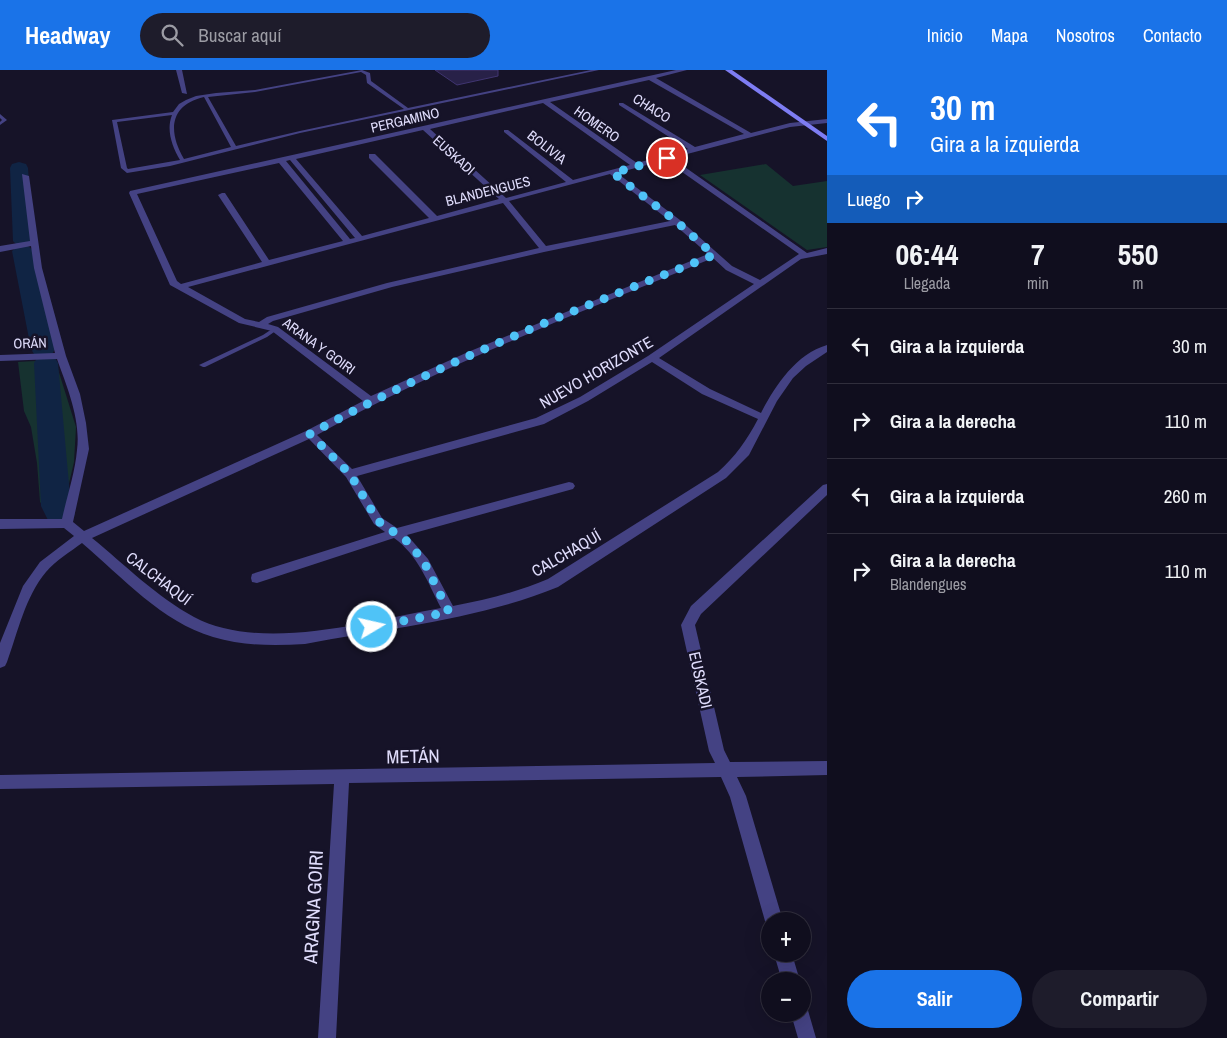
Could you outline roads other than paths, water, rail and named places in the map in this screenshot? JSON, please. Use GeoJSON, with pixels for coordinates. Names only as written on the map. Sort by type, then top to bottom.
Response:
{"type":"FeatureCollection","features":[{"type":"Feature","properties":{"kind":"street"},"geometry":{"type":"LineString","coordinates":[[179,70],[185,93]]}},
{"type":"Feature","properties":{"kind":"street","name":"PERGAMINO"},"geometry":{"type":"LineString","coordinates":[[132,195],[136,192],[684,70]]}},
{"type":"Feature","properties":{"kind":"street"},"geometry":{"type":"LineString","coordinates":[[729,70],[827,139]]}},
{"type":"Feature","properties":{"kind":"street"},"geometry":{"type":"LineString","coordinates":[[651,78],[750,135]]}},
{"type":"Feature","properties":{"kind":"street","name":"HOMERO"},"geometry":{"type":"LineString","coordinates":[[544,101],[636,166]]}},
{"type":"Feature","properties":{"kind":"street","name":"CHACO"},"geometry":{"type":"LineString","coordinates":[[621,104],[694,150]]}},
{"type":"Feature","properties":{"kind":"street","name":"BLANDENGUES"},"geometry":{"type":"LineString","coordinates":[[179,287],[572,184],[750,135],[804,123],[827,121]]}},
{"type":"Feature","properties":{"kind":"street","name":"EUSKADI"},"geometry":{"type":"LineString","coordinates":[[425,128],[506,201],[544,249]]}},
{"type":"Feature","properties":{"kind":"street","name":"BOLIVIA"},"geometry":{"type":"LineString","coordinates":[[506,131],[572,184]]}},
{"type":"Feature","properties":{"kind":"street"},"geometry":{"type":"LineString","coordinates":[[372,156],[435,219]]}},
{"type":"Feature","properties":{"kind":"street"},"geometry":{"type":"LineString","coordinates":[[292,158],[361,240]]}},
{"type":"Feature","properties":{"kind":"street"},"geometry":{"type":"LineString","coordinates":[[667,158],[804,254],[827,251]]}},
{"type":"Feature","properties":{"kind":"street"},"geometry":{"type":"LineString","coordinates":[[282,160],[349,243]]}},
{"type":"Feature","properties":{"kind":"street"},"geometry":{"type":"LineString","coordinates":[[613,173],[677,222],[734,272],[760,283]]}},
{"type":"Feature","properties":{"kind":"street"},"geometry":{"type":"LineString","coordinates":[[0,524],[67,523],[82,449],[81,423],[75,394],[61,356],[38,268],[25,176]]}},
{"type":"Feature","properties":{"kind":"street","name":"ARANA Y GOIRI"},"geometry":{"type":"LineString","coordinates":[[132,195],[173,283],[242,321],[275,329],[370,401]]}},
{"type":"Feature","properties":{"kind":"street"},"geometry":{"type":"LineString","coordinates":[[222,195],[267,264]]}},
{"type":"Feature","properties":{"kind":"street"},"geometry":{"type":"LineString","coordinates":[[261,325],[270,319],[390,285],[544,249],[677,222]]}},
{"type":"Feature","properties":{"kind":"street"},"geometry":{"type":"LineString","coordinates":[[0,248],[35,243]]}},
{"type":"Feature","properties":{"kind":"street","name":"NUEVO HORIZONTE"},"geometry":{"type":"LineString","coordinates":[[350,474],[540,421],[584,399],[652,358],[804,254]]}},
{"type":"Feature","properties":{"kind":"street"},"geometry":{"type":"LineString","coordinates":[[0,662],[29,586],[40,570],[82,537],[310,434],[370,401],[471,354],[714,255]]}},
{"type":"Feature","properties":{"kind":"street","name":"CALCHAQUÍ"},"geometry":{"type":"LineString","coordinates":[[67,523],[164,606],[214,632],[236,637],[273,640],[305,638],[495,604],[554,583],[727,472],[739,462],[749,447],[764,418],[790,376],[827,348]]}},
{"type":"Feature","properties":{"kind":"street","name":"ORÁN"},"geometry":{"type":"LineString","coordinates":[[0,358],[61,356]]}},
{"type":"Feature","properties":{"kind":"street"},"geometry":{"type":"LineString","coordinates":[[652,358],[702,392],[764,418]]}},
{"type":"Feature","properties":{"kind":"street"},"geometry":{"type":"LineString","coordinates":[[310,434],[350,474],[378,521],[408,542],[424,562],[449,612]]}},
{"type":"Feature","properties":{"kind":"street"},"geometry":{"type":"LineString","coordinates":[[257,578],[396,534],[569,486]]}},
{"type":"Feature","properties":{"kind":"street","name":"EUSKADI"},"geometry":{"type":"LineString","coordinates":[[771,912],[738,796],[717,751],[688,625],[696,610],[827,488]]}},
{"type":"Feature","properties":{"kind":"street","name":"METÁN"},"geometry":{"type":"LineString","coordinates":[[0,782],[342,778],[827,768]]}},
{"type":"Feature","properties":{"kind":"street","name":"ARAGNA GOIRI"},"geometry":{"type":"LineString","coordinates":[[328,1038],[342,778]]}},
{"type":"Feature","properties":{"kind":"street"},"geometry":{"type":"LineString","coordinates":[[802,1022],[807,1038]]}},
{"type":"Feature","properties":{"kind":"lane"},"geometry":{"type":"LineString","coordinates":[[174,113],[114,122],[124,168],[127,171],[183,161],[234,148],[598,70]]}},
{"type":"Feature","properties":{"kind":"lane"},"geometry":{"type":"LineString","coordinates":[[183,161],[177,151],[172,133],[174,113],[182,103],[206,97],[254,91],[360,71],[368,74],[369,82],[408,110]]}},
{"type":"Feature","properties":{"kind":"lane"},"geometry":{"type":"LineString","coordinates":[[206,97],[234,148]]}},
{"type":"Feature","properties":{"kind":"lane"},"geometry":{"type":"LineString","coordinates":[[0,115],[5,120],[0,124]]}},
{"type":"Feature","properties":{"kind":"lane"},"geometry":{"type":"LineString","coordinates":[[203,366],[265,336],[275,329]]}},
{"type":"Feature","properties":{"kind":"waterway"},"geometry":{"type":"LineString","coordinates":[[19,168],[23,241]]}},
{"type":"Feature","properties":{"kind":"waterway"},"geometry":{"type":"LineString","coordinates":[[23,251],[43,349]]}},
{"type":"Feature","properties":{"kind":"waterway"},"geometry":{"type":"LineString","coordinates":[[46,363],[56,506],[60,514]]}}]}
